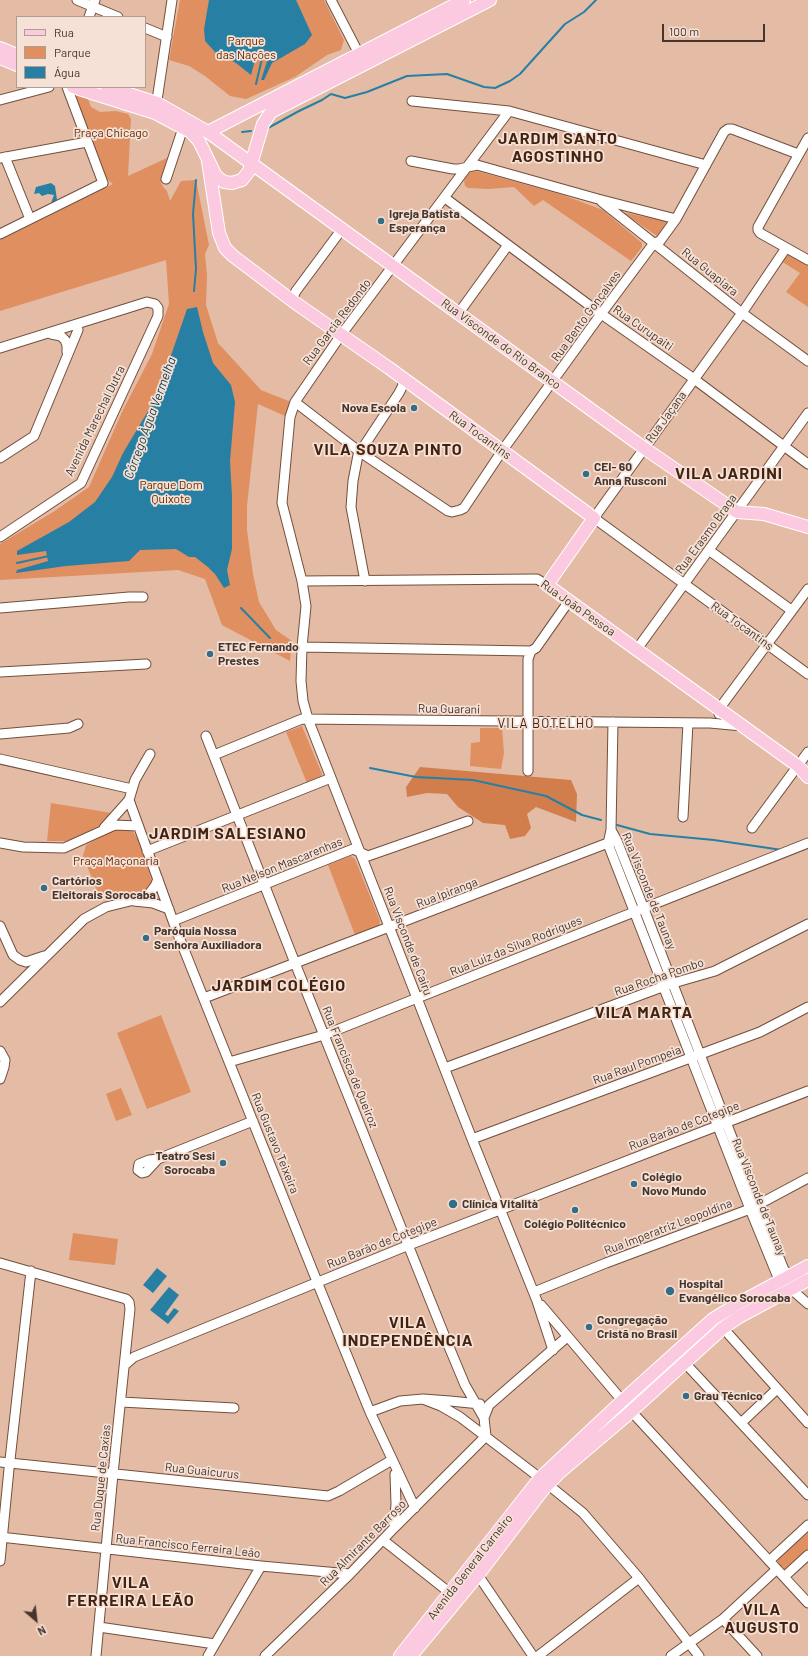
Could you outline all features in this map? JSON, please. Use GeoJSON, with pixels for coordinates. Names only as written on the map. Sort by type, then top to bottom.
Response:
{"type":"FeatureCollection","features":[{"type":"Feature","properties":{"kind":"main road"},"geometry":{"type":"LineString","coordinates":[[208,132],[464,0]]}},
{"type":"Feature","properties":{"kind":"main road"},"geometry":{"type":"LineString","coordinates":[[109,88],[156,108],[188,131],[199,141],[216,176],[224,182],[237,182],[246,176],[252,164],[263,124],[268,116],[276,109],[490,0]]}},
{"type":"Feature","properties":{"kind":"main road"},"geometry":{"type":"LineString","coordinates":[[0,48],[16,55]]}},
{"type":"Feature","properties":{"kind":"main road"},"geometry":{"type":"LineString","coordinates":[[0,58],[16,65]]}},
{"type":"Feature","properties":{"kind":"main road"},"geometry":{"type":"LineString","coordinates":[[77,88],[156,108]]}},
{"type":"Feature","properties":{"kind":"main road","name":"Rua Visconde do Rio Branco"},"geometry":{"type":"LineString","coordinates":[[156,108],[208,132],[644,448],[737,512]]}},
{"type":"Feature","properties":{"kind":"main road","name":"Rua Tocantins"},"geometry":{"type":"LineString","coordinates":[[208,161],[216,222],[221,241],[225,248],[240,262],[594,518]]}},
{"type":"Feature","properties":{"kind":"main road"},"geometry":{"type":"LineString","coordinates":[[737,512],[764,514],[808,527]]}},
{"type":"Feature","properties":{"kind":"main road","name":"Rua Jaçana"},"geometry":{"type":"LineString","coordinates":[[547,585],[594,518]]}},
{"type":"Feature","properties":{"kind":"main road","name":"Rua João Pessoa"},"geometry":{"type":"LineString","coordinates":[[547,585],[744,726],[798,766],[808,777]]}},
{"type":"Feature","properties":{"kind":"main road","name":"Avenida General Carneiro"},"geometry":{"type":"LineString","coordinates":[[400,1656],[450,1593],[544,1481],[622,1401],[713,1319],[808,1266]]}},
{"type":"Feature","properties":{"kind":"main road","name":"Avenida General Carneiro"},"geometry":{"type":"LineString","coordinates":[[411,1656],[478,1575],[544,1481],[559,1473],[631,1411],[723,1328],[739,1317],[808,1280]]}},
{"type":"Feature","properties":{"kind":"street"},"geometry":{"type":"LineString","coordinates":[[78,0],[94,3],[116,16]]}},
{"type":"Feature","properties":{"kind":"street"},"geometry":{"type":"LineString","coordinates":[[156,108],[172,0]]}},
{"type":"Feature","properties":{"kind":"street"},"geometry":{"type":"LineString","coordinates":[[331,0],[359,54]]}},
{"type":"Feature","properties":{"kind":"street"},"geometry":{"type":"LineString","coordinates":[[88,16],[94,3]]}},
{"type":"Feature","properties":{"kind":"street"},"geometry":{"type":"LineString","coordinates":[[146,28],[167,36]]}},
{"type":"Feature","properties":{"kind":"street"},"geometry":{"type":"LineString","coordinates":[[0,100],[45,88]]}},
{"type":"Feature","properties":{"kind":"street"},"geometry":{"type":"LineString","coordinates":[[0,234],[102,183],[67,88]]}},
{"type":"Feature","properties":{"kind":"street"},"geometry":{"type":"LineString","coordinates":[[412,101],[508,111],[706,165]]}},
{"type":"Feature","properties":{"kind":"street","name":"Rua Garcia Redondo"},"geometry":{"type":"LineString","coordinates":[[302,581],[282,504],[290,417],[295,402],[341,335],[445,198],[508,111]]}},
{"type":"Feature","properties":{"kind":"street","name":"Rua Bento Gonçalves"},"geometry":{"type":"LineString","coordinates":[[360,452],[448,511],[456,511],[464,508],[502,451],[601,314],[654,243],[660,241],[676,219],[724,132],[728,129],[732,129],[798,154]]}},
{"type":"Feature","properties":{"kind":"street"},"geometry":{"type":"LineString","coordinates":[[166,179],[179,140],[186,135],[188,131]]}},
{"type":"Feature","properties":{"kind":"street"},"geometry":{"type":"LineString","coordinates":[[808,138],[758,227],[760,233],[808,260]]}},
{"type":"Feature","properties":{"kind":"street"},"geometry":{"type":"LineString","coordinates":[[30,219],[3,158],[87,142]]}},
{"type":"Feature","properties":{"kind":"street"},"geometry":{"type":"LineString","coordinates":[[411,161],[453,169],[477,165],[676,219]]}},
{"type":"Feature","properties":{"kind":"street","name":"Rua Curupaiti"},"geometry":{"type":"LineString","coordinates":[[445,198],[601,314],[693,379],[808,464]]}},
{"type":"Feature","properties":{"kind":"street","name":"Rua Guapiara"},"geometry":{"type":"LineString","coordinates":[[598,199],[742,313],[808,361]]}},
{"type":"Feature","properties":{"kind":"street"},"geometry":{"type":"LineString","coordinates":[[294,302],[294,295],[296,291],[342,229]]}},
{"type":"Feature","properties":{"kind":"street"},"geometry":{"type":"LineString","coordinates":[[458,314],[508,245]]}},
{"type":"Feature","properties":{"kind":"street","name":"Rua Jaçana"},"geometry":{"type":"LineString","coordinates":[[594,518],[742,313],[786,248]]}},
{"type":"Feature","properties":{"kind":"street","name":"Avenida Marechal Dutra"},"geometry":{"type":"LineString","coordinates":[[0,537],[81,483],[158,316],[158,308],[155,304],[147,302],[77,325]]}},
{"type":"Feature","properties":{"kind":"street"},"geometry":{"type":"LineString","coordinates":[[0,348],[77,325],[78,330],[34,436],[0,458]]}},
{"type":"Feature","properties":{"kind":"street"},"geometry":{"type":"LineString","coordinates":[[49,334],[61,336],[65,340],[67,354]]}},
{"type":"Feature","properties":{"kind":"street"},"geometry":{"type":"LineString","coordinates":[[365,581],[351,507],[353,481],[358,455],[399,393],[402,385],[402,378]]}},
{"type":"Feature","properties":{"kind":"street"},"geometry":{"type":"LineString","coordinates":[[295,402],[360,452]]}},
{"type":"Feature","properties":{"kind":"street","name":"Rua Erasmo Braga"},"geometry":{"type":"LineString","coordinates":[[637,649],[808,413]]}},
{"type":"Feature","properties":{"kind":"street","name":"Rua Tocantins"},"geometry":{"type":"LineString","coordinates":[[594,518],[808,674]]}},
{"type":"Feature","properties":{"kind":"street"},"geometry":{"type":"LineString","coordinates":[[710,550],[791,610]]}},
{"type":"Feature","properties":{"kind":"street","name":"Rua João Pessoa"},"geometry":{"type":"LineString","coordinates":[[302,581],[537,579],[547,585]]}},
{"type":"Feature","properties":{"kind":"street","name":"Rua Visconde de Cairu"},"geometry":{"type":"LineString","coordinates":[[302,581],[306,606],[302,647],[301,681],[303,701],[308,719],[472,1139],[536,1297],[552,1350]]}},
{"type":"Feature","properties":{"kind":"street"},"geometry":{"type":"LineString","coordinates":[[710,723],[718,718],[719,709],[808,588]]}},
{"type":"Feature","properties":{"kind":"street"},"geometry":{"type":"LineString","coordinates":[[0,608],[143,597]]}},
{"type":"Feature","properties":{"kind":"street"},"geometry":{"type":"LineString","coordinates":[[302,647],[531,651],[536,648],[569,601]]}},
{"type":"Feature","properties":{"kind":"street"},"geometry":{"type":"LineString","coordinates":[[528,771],[528,659],[531,651]]}},
{"type":"Feature","properties":{"kind":"street"},"geometry":{"type":"LineString","coordinates":[[0,672],[146,664]]}},
{"type":"Feature","properties":{"kind":"street","name":"Rua Guarani"},"geometry":{"type":"LineString","coordinates":[[214,755],[302,719],[710,723],[744,726]]}},
{"type":"Feature","properties":{"kind":"street","name":"Rua Visconde de Taunay"},"geometry":{"type":"LineString","coordinates":[[613,722],[611,830],[613,842],[639,910],[664,987],[691,1058],[722,1124]]}},
{"type":"Feature","properties":{"kind":"street"},"geometry":{"type":"LineString","coordinates":[[683,817],[688,723]]}},
{"type":"Feature","properties":{"kind":"street"},"geometry":{"type":"LineString","coordinates":[[0,734],[69,728],[78,724]]}},
{"type":"Feature","properties":{"kind":"street","name":"Rua Francisca de Queiroz"},"geometry":{"type":"LineString","coordinates":[[206,736],[295,963],[465,1385],[477,1404]]}},
{"type":"Feature","properties":{"kind":"street"},"geometry":{"type":"LineString","coordinates":[[752,828],[808,752]]}},
{"type":"Feature","properties":{"kind":"street"},"geometry":{"type":"LineString","coordinates":[[102,830],[129,800],[135,780],[150,754]]}},
{"type":"Feature","properties":{"kind":"street"},"geometry":{"type":"LineString","coordinates":[[0,759],[132,789]]}},
{"type":"Feature","properties":{"kind":"street"},"geometry":{"type":"LineString","coordinates":[[147,851],[331,778]]}},
{"type":"Feature","properties":{"kind":"street","name":"Rua Gustavo Teixeira"},"geometry":{"type":"LineString","coordinates":[[129,800],[173,921],[317,1282],[370,1412],[415,1508]]}},
{"type":"Feature","properties":{"kind":"street","name":"Rua Nelson Mascarenhas"},"geometry":{"type":"LineString","coordinates":[[173,921],[353,849],[368,856],[468,820]]}},
{"type":"Feature","properties":{"kind":"street"},"geometry":{"type":"LineString","coordinates":[[0,843],[23,847],[64,848],[115,825],[138,826]]}},
{"type":"Feature","properties":{"kind":"street","name":"Rua Ipiranga"},"geometry":{"type":"LineString","coordinates":[[204,998],[613,842]]}},
{"type":"Feature","properties":{"kind":"street","name":"Rua Luiz da Silva Rodrigues"},"geometry":{"type":"LineString","coordinates":[[229,1062],[324,1035],[808,843]]}},
{"type":"Feature","properties":{"kind":"street"},"geometry":{"type":"LineString","coordinates":[[0,1002],[89,915],[106,907],[130,901],[149,894],[158,879]]}},
{"type":"Feature","properties":{"kind":"street"},"geometry":{"type":"LineString","coordinates":[[130,901],[153,903],[169,909]]}},
{"type":"Feature","properties":{"kind":"street","name":"Rua Visconde de Taunay"},"geometry":{"type":"LineString","coordinates":[[639,910],[673,984],[700,1054],[722,1124],[754,1207],[778,1282]]}},
{"type":"Feature","properties":{"kind":"street","name":"Rua Rocha Pombo"},"geometry":{"type":"LineString","coordinates":[[445,1068],[664,987],[715,971],[808,924]]}},
{"type":"Feature","properties":{"kind":"street"},"geometry":{"type":"LineString","coordinates":[[0,926],[2,934],[13,955],[27,975]]}},
{"type":"Feature","properties":{"kind":"street"},"geometry":{"type":"LineString","coordinates":[[13,955],[26,962],[50,953]]}},
{"type":"Feature","properties":{"kind":"street","name":"Rua Raul Pompeia"},"geometry":{"type":"LineString","coordinates":[[472,1139],[760,1032],[808,1007]]}},
{"type":"Feature","properties":{"kind":"street"},"geometry":{"type":"LineString","coordinates":[[0,1051],[4,1060],[4,1067],[0,1079]]}},
{"type":"Feature","properties":{"kind":"street","name":"Rua Barão de Cotegipe"},"geometry":{"type":"LineString","coordinates":[[125,1365],[134,1357],[409,1245],[808,1091]]}},
{"type":"Feature","properties":{"kind":"street"},"geometry":{"type":"LineString","coordinates":[[158,1159],[253,1121]]}},
{"type":"Feature","properties":{"kind":"street","name":"Rua Imperatriz Leopoldina"},"geometry":{"type":"LineString","coordinates":[[536,1297],[606,1263],[754,1207],[808,1178]]}},
{"type":"Feature","properties":{"kind":"street","name":"Rua Visconde de Taunay"},"geometry":{"type":"LineString","coordinates":[[754,1207],[784,1270],[790,1275]]}},
{"type":"Feature","properties":{"kind":"street"},"geometry":{"type":"LineString","coordinates":[[0,1263],[31,1271],[5,1463],[0,1561]]}},
{"type":"Feature","properties":{"kind":"street","name":"Rua Duque de Caxias"},"geometry":{"type":"LineString","coordinates":[[31,1271],[126,1299],[129,1302],[130,1309],[125,1365],[96,1656]]}},
{"type":"Feature","properties":{"kind":"street"},"geometry":{"type":"LineString","coordinates":[[791,1289],[808,1304]]}},
{"type":"Feature","properties":{"kind":"street","name":"Rua Visconde de Cairu"},"geometry":{"type":"LineString","coordinates":[[536,1297],[567,1337],[622,1401]]}},
{"type":"Feature","properties":{"kind":"street"},"geometry":{"type":"LineString","coordinates":[[723,1328],[808,1423]]}},
{"type":"Feature","properties":{"kind":"street"},"geometry":{"type":"LineString","coordinates":[[468,1423],[478,1424],[484,1418],[489,1405],[567,1337]]}},
{"type":"Feature","properties":{"kind":"street"},"geometry":{"type":"LineString","coordinates":[[685,1363],[808,1495]]}},
{"type":"Feature","properties":{"kind":"street","name":"Rua Francisca de Queiroz"},"geometry":{"type":"LineString","coordinates":[[464,1402],[466,1394],[465,1385]]}},
{"type":"Feature","properties":{"kind":"street"},"geometry":{"type":"LineString","coordinates":[[741,1423],[777,1389]]}},
{"type":"Feature","properties":{"kind":"street"},"geometry":{"type":"LineString","coordinates":[[423,1400],[441,1406],[460,1417],[544,1481],[583,1513],[639,1578],[699,1656]]}},
{"type":"Feature","properties":{"kind":"street"},"geometry":{"type":"LineString","coordinates":[[370,1412],[400,1401],[423,1400],[489,1405]]}},
{"type":"Feature","properties":{"kind":"street"},"geometry":{"type":"LineString","coordinates":[[622,1401],[808,1603]]}},
{"type":"Feature","properties":{"kind":"street"},"geometry":{"type":"LineString","coordinates":[[121,1402],[234,1408]]}},
{"type":"Feature","properties":{"kind":"street"},"geometry":{"type":"LineString","coordinates":[[460,1417],[458,1408],[464,1402]]}},
{"type":"Feature","properties":{"kind":"street"},"geometry":{"type":"LineString","coordinates":[[477,1404],[484,1418],[486,1436]]}},
{"type":"Feature","properties":{"kind":"street"},"geometry":{"type":"LineString","coordinates":[[476,1447],[481,1439],[479,1431]]}},
{"type":"Feature","properties":{"kind":"street","name":"Rua Almirante Barroso"},"geometry":{"type":"LineString","coordinates":[[265,1656],[350,1574],[486,1436]]}},
{"type":"Feature","properties":{"kind":"street","name":"Rua Guaicurus"},"geometry":{"type":"LineString","coordinates":[[5,1463],[328,1496],[393,1463]]}},
{"type":"Feature","properties":{"kind":"street","name":"Rua Gustavo Teixeira"},"geometry":{"type":"LineString","coordinates":[[393,1463],[396,1500],[394,1528]]}},
{"type":"Feature","properties":{"kind":"street"},"geometry":{"type":"LineString","coordinates":[[396,1500],[402,1512],[408,1515]]}},
{"type":"Feature","properties":{"kind":"street"},"geometry":{"type":"LineString","coordinates":[[769,1561],[808,1525]]}},
{"type":"Feature","properties":{"kind":"street","name":"Rua Francisco Ferreira Leão"},"geometry":{"type":"LineString","coordinates":[[1,1537],[261,1566],[350,1574]]}},
{"type":"Feature","properties":{"kind":"street"},"geometry":{"type":"LineString","coordinates":[[383,1540],[450,1593]]}},
{"type":"Feature","properties":{"kind":"street"},"geometry":{"type":"LineString","coordinates":[[784,1577],[808,1555]]}},
{"type":"Feature","properties":{"kind":"street"},"geometry":{"type":"LineString","coordinates":[[208,1656],[261,1566]]}},
{"type":"Feature","properties":{"kind":"street"},"geometry":{"type":"LineString","coordinates":[[671,1656],[723,1619],[777,1569]]}},
{"type":"Feature","properties":{"kind":"street"},"geometry":{"type":"LineString","coordinates":[[464,1576],[472,1573],[478,1575],[533,1656]]}},
{"type":"Feature","properties":{"kind":"street"},"geometry":{"type":"LineString","coordinates":[[538,1656],[639,1578]]}},
{"type":"Feature","properties":{"kind":"street"},"geometry":{"type":"LineString","coordinates":[[723,1619],[757,1656]]}},
{"type":"Feature","properties":{"kind":"street"},"geometry":{"type":"LineString","coordinates":[[99,1627],[215,1644]]}},
{"type":"Feature","properties":{"kind":"green space","name":"Parque das Nações"},"geometry":{"type":"Polygon","coordinates":[[[180,0],[324,0],[344,40],[341,50],[327,55],[295,77],[246,99],[230,96],[205,76],[189,66],[169,60],[180,0]]]}},
{"type":"Feature","properties":{"kind":"green space","name":"Parque Dom Quixote"},"geometry":{"type":"Polygon","coordinates":[[[75,95],[88,99],[91,107],[100,112],[116,111],[128,114],[131,119],[128,176],[167,158],[161,183],[167,191],[170,201],[181,181],[196,180],[209,245],[205,254],[207,275],[206,305],[218,343],[261,390],[291,402],[285,416],[258,404],[247,506],[247,530],[253,574],[259,602],[276,630],[292,641],[290,661],[222,625],[205,579],[178,570],[0,580],[0,544],[53,512],[89,487],[122,412],[152,354],[169,304],[166,260],[0,311],[0,240],[113,184],[107,179],[75,95]]]}},
{"type":"Feature","properties":{"kind":"green space"},"geometry":{"type":"Polygon","coordinates":[[[473,170],[563,195],[603,210],[642,243],[642,247],[631,261],[543,200],[534,206],[514,187],[489,189],[468,188],[465,186],[464,181],[468,173],[473,170]]]}},
{"type":"Feature","properties":{"kind":"green space"},"geometry":{"type":"Polygon","coordinates":[[[622,212],[665,221],[666,224],[657,236],[622,212]]]}},
{"type":"Feature","properties":{"kind":"green space"},"geometry":{"type":"Polygon","coordinates":[[[791,254],[808,263],[808,307],[786,292],[800,273],[781,261],[786,255],[791,254]]]}},
{"type":"Feature","properties":{"kind":"green space"},"geometry":{"type":"Polygon","coordinates":[[[302,726],[322,774],[321,776],[307,783],[286,732],[302,726]]]}},
{"type":"Feature","properties":{"kind":"green space"},"geometry":{"type":"Polygon","coordinates":[[[480,728],[502,728],[504,753],[501,769],[470,766],[471,743],[480,742],[480,728]]]}},
{"type":"Feature","properties":{"kind":"green space"},"geometry":{"type":"Polygon","coordinates":[[[51,803],[112,813],[101,825],[77,837],[66,841],[47,841],[51,803]]]}},
{"type":"Feature","properties":{"kind":"green space","name":"Praça Maçonaria"},"geometry":{"type":"Polygon","coordinates":[[[116,829],[131,829],[139,841],[152,881],[149,888],[145,892],[100,898],[83,856],[86,845],[116,829]]]}},
{"type":"Feature","properties":{"kind":"green space"},"geometry":{"type":"Polygon","coordinates":[[[351,856],[355,859],[380,921],[379,925],[375,928],[355,935],[328,865],[351,856]]]}},
{"type":"Feature","properties":{"kind":"green space"},"geometry":{"type":"Polygon","coordinates":[[[161,1015],[191,1092],[147,1109],[117,1033],[161,1015]]]}},
{"type":"Feature","properties":{"kind":"green space"},"geometry":{"type":"Polygon","coordinates":[[[121,1088],[132,1115],[116,1121],[106,1094],[121,1088]]]}},
{"type":"Feature","properties":{"kind":"green space"},"geometry":{"type":"Polygon","coordinates":[[[73,1233],[118,1239],[115,1265],[69,1260],[73,1233]]]}},
{"type":"Feature","properties":{"kind":"green space"},"geometry":{"type":"Polygon","coordinates":[[[808,1533],[808,1550],[787,1569],[784,1569],[778,1563],[778,1559],[808,1533]]]}},
{"type":"Feature","properties":{"kind":"shaded area"},"geometry":{"type":"Polygon","coordinates":[[[420,767],[571,780],[577,794],[576,822],[536,807],[527,814],[531,828],[525,836],[510,839],[505,825],[483,823],[458,807],[447,794],[427,793],[407,797],[406,787],[420,767]]]}},
{"type":"Feature","properties":{"kind":"water"},"geometry":{"type":"Polygon","coordinates":[[[209,0],[296,0],[312,35],[305,44],[272,63],[264,80],[261,80],[270,52],[258,49],[251,75],[236,63],[215,52],[205,41],[204,29],[209,0]]]}},
{"type":"Feature","properties":{"kind":"water"},"geometry":{"type":"Polygon","coordinates":[[[51,183],[55,186],[57,200],[51,203],[54,195],[48,194],[42,196],[39,193],[34,194],[36,187],[51,183]]]}},
{"type":"Feature","properties":{"kind":"water"},"geometry":{"type":"Polygon","coordinates":[[[197,307],[213,363],[231,385],[235,402],[230,461],[232,496],[232,549],[227,570],[230,585],[224,588],[215,574],[208,567],[195,557],[189,557],[176,549],[140,550],[129,561],[66,566],[16,573],[17,570],[48,561],[46,551],[17,555],[17,551],[69,522],[95,502],[112,477],[123,453],[157,396],[187,309],[197,307]]]}},
{"type":"Feature","properties":{"kind":"water"},"geometry":{"type":"Polygon","coordinates":[[[157,1268],[167,1276],[153,1293],[143,1285],[157,1268]]]}},
{"type":"Feature","properties":{"kind":"water"},"geometry":{"type":"Polygon","coordinates":[[[169,1287],[179,1295],[165,1314],[168,1316],[174,1308],[179,1311],[168,1324],[150,1310],[169,1287]]]}},
{"type":"Feature","properties":{"kind":"waterway"},"geometry":{"type":"LineString","coordinates":[[268,128],[331,94],[345,98],[367,92],[407,76],[447,74],[484,87],[495,88],[510,81],[520,74],[565,24],[584,12],[596,0]]}},
{"type":"Feature","properties":{"kind":"waterway"},"geometry":{"type":"LineString","coordinates":[[256,84],[264,50]]}},
{"type":"Feature","properties":{"kind":"waterway"},"geometry":{"type":"LineString","coordinates":[[242,132],[251,131]]}},
{"type":"Feature","properties":{"kind":"waterway"},"geometry":{"type":"LineString","coordinates":[[194,291],[196,269],[193,214],[196,180]]}},
{"type":"Feature","properties":{"kind":"waterway","name":"Córrego Àgua Vermelha"},"geometry":{"type":"LineString","coordinates":[[17,563],[49,556]]}},
{"type":"Feature","properties":{"kind":"waterway"},"geometry":{"type":"LineString","coordinates":[[241,608],[270,638]]}},
{"type":"Feature","properties":{"kind":"waterway"},"geometry":{"type":"LineString","coordinates":[[370,768],[416,777],[473,780],[546,796],[582,815],[601,820]]}},
{"type":"Feature","properties":{"kind":"waterway"},"geometry":{"type":"LineString","coordinates":[[617,825],[650,834],[714,840],[782,850]]}},
{"type":"Feature","properties":{"kind":"place","name":"Igreja Batista Esperança"},"geometry":{"type":"Point","coordinates":[381,221]}},
{"type":"Feature","properties":{"kind":"place","name":"Nova Escola"},"geometry":{"type":"Point","coordinates":[414,408]}},
{"type":"Feature","properties":{"kind":"place","name":"CEI- 60 Anna Rusconi"},"geometry":{"type":"Point","coordinates":[586,474]}},
{"type":"Feature","properties":{"kind":"place","name":"ETEC Fernando Prestes"},"geometry":{"type":"Point","coordinates":[210,654]}},
{"type":"Feature","properties":{"kind":"place","name":"Cartórios Eleitorais Sorocaba"},"geometry":{"type":"Point","coordinates":[44,888]}},
{"type":"Feature","properties":{"kind":"place","name":"Paróquia Nossa Senhora Auxiliadora"},"geometry":{"type":"Point","coordinates":[146,938]}},
{"type":"Feature","properties":{"kind":"place","name":"Teatro Sesi Sorocaba"},"geometry":{"type":"Point","coordinates":[223,1163]}},
{"type":"Feature","properties":{"kind":"place","name":"Colégio Novo Mundo"},"geometry":{"type":"Point","coordinates":[634,1184]}},
{"type":"Feature","properties":{"kind":"place","name":"Clínica Vitalità"},"geometry":{"type":"Point","coordinates":[453,1204]}},
{"type":"Feature","properties":{"kind":"place","name":"Colégio Politécnico"},"geometry":{"type":"Point","coordinates":[575,1210]}},
{"type":"Feature","properties":{"kind":"place","name":"Hospital Evangélico Sorocaba"},"geometry":{"type":"Point","coordinates":[670,1291]}},
{"type":"Feature","properties":{"kind":"place","name":"Congregação Cristã no Brasil"},"geometry":{"type":"Point","coordinates":[589,1327]}},
{"type":"Feature","properties":{"kind":"place","name":"Grau Técnico"},"geometry":{"type":"Point","coordinates":[686,1396]}},
{"type":"Feature","properties":{"kind":"district","name":"JARDIM SANTO AGOSTINHO"},"geometry":{"type":"Point","coordinates":[558,148]}},
{"type":"Feature","properties":{"kind":"district","name":"VILA SOUZA PINTO"},"geometry":{"type":"Point","coordinates":[388,450]}},
{"type":"Feature","properties":{"kind":"district","name":"VILA JARDINI"},"geometry":{"type":"Point","coordinates":[729,474]}},
{"type":"Feature","properties":{"kind":"district","name":"VILA BOTELHO"},"geometry":{"type":"Point","coordinates":[546,724]}},
{"type":"Feature","properties":{"kind":"district","name":"JARDIM SALESIANO"},"geometry":{"type":"Point","coordinates":[228,834]}},
{"type":"Feature","properties":{"kind":"district","name":"JARDIM COLÉGIO"},"geometry":{"type":"Point","coordinates":[279,986]}},
{"type":"Feature","properties":{"kind":"district","name":"VILA MARTA"},"geometry":{"type":"Point","coordinates":[644,1013]}},
{"type":"Feature","properties":{"kind":"district","name":"VILA INDEPENDÊNCIA"},"geometry":{"type":"Point","coordinates":[408,1332]}},
{"type":"Feature","properties":{"kind":"district","name":"VILA FERREIRA LEÃO"},"geometry":{"type":"Point","coordinates":[131,1592]}},
{"type":"Feature","properties":{"kind":"district","name":"VILA AUGUSTO"},"geometry":{"type":"Point","coordinates":[762,1619]}},
{"type":"Feature","properties":{"kind":"park label","name":"Praça Chicago"},"geometry":{"type":"Point","coordinates":[111,133]}}]}
